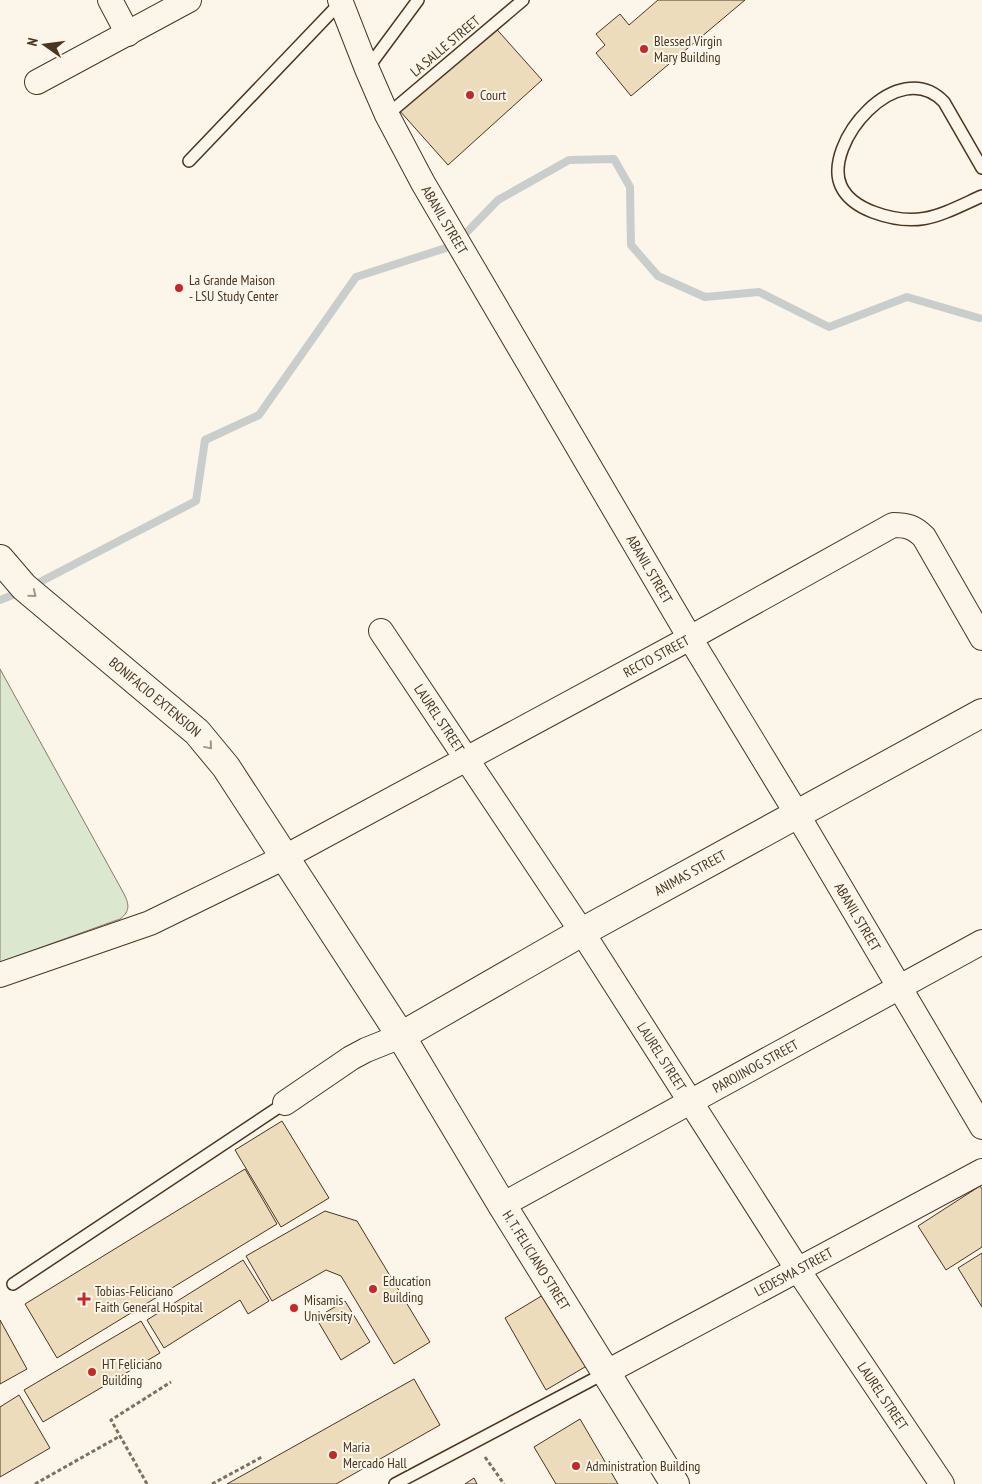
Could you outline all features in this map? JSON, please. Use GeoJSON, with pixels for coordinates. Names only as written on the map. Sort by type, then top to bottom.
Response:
{"type":"FeatureCollection","features":[{"type":"Feature","properties":{"kind":"street"},"geometry":{"type":"LineString","coordinates":[[110,0],[128,34]]}},
{"type":"Feature","properties":{"kind":"street"},"geometry":{"type":"LineString","coordinates":[[37,82],[190,0]]}},
{"type":"Feature","properties":{"kind":"street","name":"ABANIL STREET"},"geometry":{"type":"LineString","coordinates":[[341,1],[387,115],[423,183],[690,638],[797,814],[982,1127]]}},
{"type":"Feature","properties":{"kind":"street","name":"RECTO STREET"},"geometry":{"type":"LineString","coordinates":[[0,975],[150,922],[285,857],[690,638],[893,524],[905,524],[916,529],[924,537],[982,638]]}},
{"type":"Feature","properties":{"kind":"street","name":"BONIFACIO EXTENSION"},"geometry":{"type":"LineString","coordinates":[[0,559],[24,587],[197,732],[226,767],[401,1036]]}},
{"type":"Feature","properties":{"kind":"street","name":"LAUREL STREET"},"geometry":{"type":"LineString","coordinates":[[381,631],[582,932],[798,1270],[942,1484]]}},
{"type":"Feature","properties":{"kind":"street","name":"ANIMAS STREET"},"geometry":{"type":"LineString","coordinates":[[401,1036],[582,932],[982,713]]}},
{"type":"Feature","properties":{"kind":"street","name":"PAROJINOG STREET"},"geometry":{"type":"LineString","coordinates":[[502,1205],[982,942]]}},
{"type":"Feature","properties":{"kind":"street"},"geometry":{"type":"LineString","coordinates":[[285,1104],[351,1058],[401,1036]]}},
{"type":"Feature","properties":{"kind":"street","name":"H. T. FELICIANO STREET"},"geometry":{"type":"LineString","coordinates":[[401,1036],[502,1205],[675,1484]]}},
{"type":"Feature","properties":{"kind":"street","name":"LEDESMA STREET"},"geometry":{"type":"LineString","coordinates":[[605,1373],[982,1171]]}},
{"type":"Feature","properties":{"kind":"lane"},"geometry":{"type":"LineString","coordinates":[[367,69],[418,0]]}},
{"type":"Feature","properties":{"kind":"lane","name":"LA SALLE STREET"},"geometry":{"type":"LineString","coordinates":[[387,115],[522,0]]}},
{"type":"Feature","properties":{"kind":"lane"},"geometry":{"type":"LineString","coordinates":[[189,161],[341,1]]}},
{"type":"Feature","properties":{"kind":"lane"},"geometry":{"type":"LineString","coordinates":[[982,168],[944,102],[938,95],[914,88],[902,89],[891,93],[864,114],[850,132],[841,152],[838,168],[840,185],[857,205],[897,219],[924,220],[945,213],[982,196]]}},
{"type":"Feature","properties":{"kind":"lane"},"geometry":{"type":"LineString","coordinates":[[14,1284],[285,1104]]}},
{"type":"Feature","properties":{"kind":"lane"},"geometry":{"type":"LineString","coordinates":[[395,1484],[605,1373]]}},
{"type":"Feature","properties":{"kind":"path"},"geometry":{"type":"LineString","coordinates":[[147,1484],[111,1420],[171,1382]]}},
{"type":"Feature","properties":{"kind":"path"},"geometry":{"type":"LineString","coordinates":[[35,1484],[120,1436]]}},
{"type":"Feature","properties":{"kind":"path"},"geometry":{"type":"LineString","coordinates":[[475,1442],[504,1484]]}},
{"type":"Feature","properties":{"kind":"path"},"geometry":{"type":"LineString","coordinates":[[212,1484],[262,1457]]}},
{"type":"Feature","properties":{"kind":"green space"},"geometry":{"type":"Polygon","coordinates":[[[0,669],[123,892],[128,907],[124,916],[120,919],[0,962],[0,669]]]}},
{"type":"Feature","properties":{"kind":"building","name":"Blessed Virgin Mary Building"},"geometry":{"type":"Polygon","coordinates":[[[658,0],[745,0],[631,96],[596,53],[605,45],[596,34],[620,14],[629,25],[658,0]]]}},
{"type":"Feature","properties":{"kind":"building","name":"Court"},"geometry":{"type":"Polygon","coordinates":[[[492,24],[542,80],[448,165],[399,110],[492,24]]]}},
{"type":"Feature","properties":{"kind":"building"},"geometry":{"type":"Polygon","coordinates":[[[282,1121],[329,1198],[281,1227],[235,1150],[282,1121]]]}},
{"type":"Feature","properties":{"kind":"building"},"geometry":{"type":"Polygon","coordinates":[[[245,1169],[277,1224],[57,1358],[25,1304],[245,1169]]]}},
{"type":"Feature","properties":{"kind":"building"},"geometry":{"type":"Polygon","coordinates":[[[980,1186],[982,1189],[982,1247],[946,1270],[918,1226],[980,1186]]]}},
{"type":"Feature","properties":{"kind":"building","name":"Education Building"},"geometry":{"type":"Polygon","coordinates":[[[325,1211],[357,1221],[430,1342],[394,1364],[341,1276],[326,1270],[272,1301],[246,1256],[325,1211]]]}},
{"type":"Feature","properties":{"kind":"building"},"geometry":{"type":"Polygon","coordinates":[[[982,1253],[982,1307],[958,1268],[982,1253]]]}},
{"type":"Feature","properties":{"kind":"building"},"geometry":{"type":"Polygon","coordinates":[[[243,1260],[269,1301],[248,1314],[240,1300],[164,1348],[147,1320],[243,1260]]]}},
{"type":"Feature","properties":{"kind":"building"},"geometry":{"type":"Polygon","coordinates":[[[548,1292],[590,1364],[546,1390],[505,1318],[548,1292]]]}},
{"type":"Feature","properties":{"kind":"building"},"geometry":{"type":"Polygon","coordinates":[[[345,1301],[370,1342],[341,1360],[316,1318],[345,1301]]]}},
{"type":"Feature","properties":{"kind":"building"},"geometry":{"type":"Polygon","coordinates":[[[0,1320],[27,1369],[0,1384],[0,1320]]]}},
{"type":"Feature","properties":{"kind":"building","name":"HT Feliciano Building"},"geometry":{"type":"Polygon","coordinates":[[[141,1321],[160,1353],[43,1422],[24,1390],[141,1321]]]}},
{"type":"Feature","properties":{"kind":"building","name":"Maria Mercado Hall"},"geometry":{"type":"Polygon","coordinates":[[[414,1379],[440,1425],[336,1484],[227,1484],[414,1379]]]}},
{"type":"Feature","properties":{"kind":"building"},"geometry":{"type":"Polygon","coordinates":[[[19,1395],[50,1448],[0,1477],[0,1407],[19,1395]]]}},
{"type":"Feature","properties":{"kind":"building","name":"Administration Building"},"geometry":{"type":"Polygon","coordinates":[[[580,1419],[618,1484],[556,1484],[534,1447],[580,1419]]]}},
{"type":"Feature","properties":{"kind":"building"},"geometry":{"type":"Polygon","coordinates":[[[474,1478],[477,1484],[465,1484],[474,1478]]]}},
{"type":"Feature","properties":{"kind":"waterway"},"geometry":{"type":"LineString","coordinates":[[468,231],[498,200],[569,160],[614,159],[630,187],[631,245],[658,276],[705,297],[759,292],[829,327],[907,297],[979,318]]}},
{"type":"Feature","properties":{"kind":"waterway"},"geometry":{"type":"LineString","coordinates":[[38,583],[196,501],[205,440],[259,415],[356,277],[455,245]]}},
{"type":"Feature","properties":{"kind":"waterway"},"geometry":{"type":"LineString","coordinates":[[0,600],[20,592]]}},
{"type":"Feature","properties":{"kind":"place","name":"Blessed Virgin Mary Building"},"geometry":{"type":"Point","coordinates":[644,49]}},
{"type":"Feature","properties":{"kind":"place","name":"Court"},"geometry":{"type":"Point","coordinates":[470,95]}},
{"type":"Feature","properties":{"kind":"place","name":"La Grande Maison - LSU Study Center"},"geometry":{"type":"Point","coordinates":[179,288]}},
{"type":"Feature","properties":{"kind":"place","name":"Education Building"},"geometry":{"type":"Point","coordinates":[373,1289]}},
{"type":"Feature","properties":{"kind":"place","name":"Tobias-Feliciano Faith General Hospital"},"geometry":{"type":"Point","coordinates":[84,1299]}},
{"type":"Feature","properties":{"kind":"place","name":"Misamis University"},"geometry":{"type":"Point","coordinates":[294,1308]}},
{"type":"Feature","properties":{"kind":"place","name":"HT Feliciano Building"},"geometry":{"type":"Point","coordinates":[92,1372]}},
{"type":"Feature","properties":{"kind":"place","name":"Maria Mercado Hall"},"geometry":{"type":"Point","coordinates":[333,1455]}},
{"type":"Feature","properties":{"kind":"place","name":"Administration Building"},"geometry":{"type":"Point","coordinates":[576,1466]}}]}
